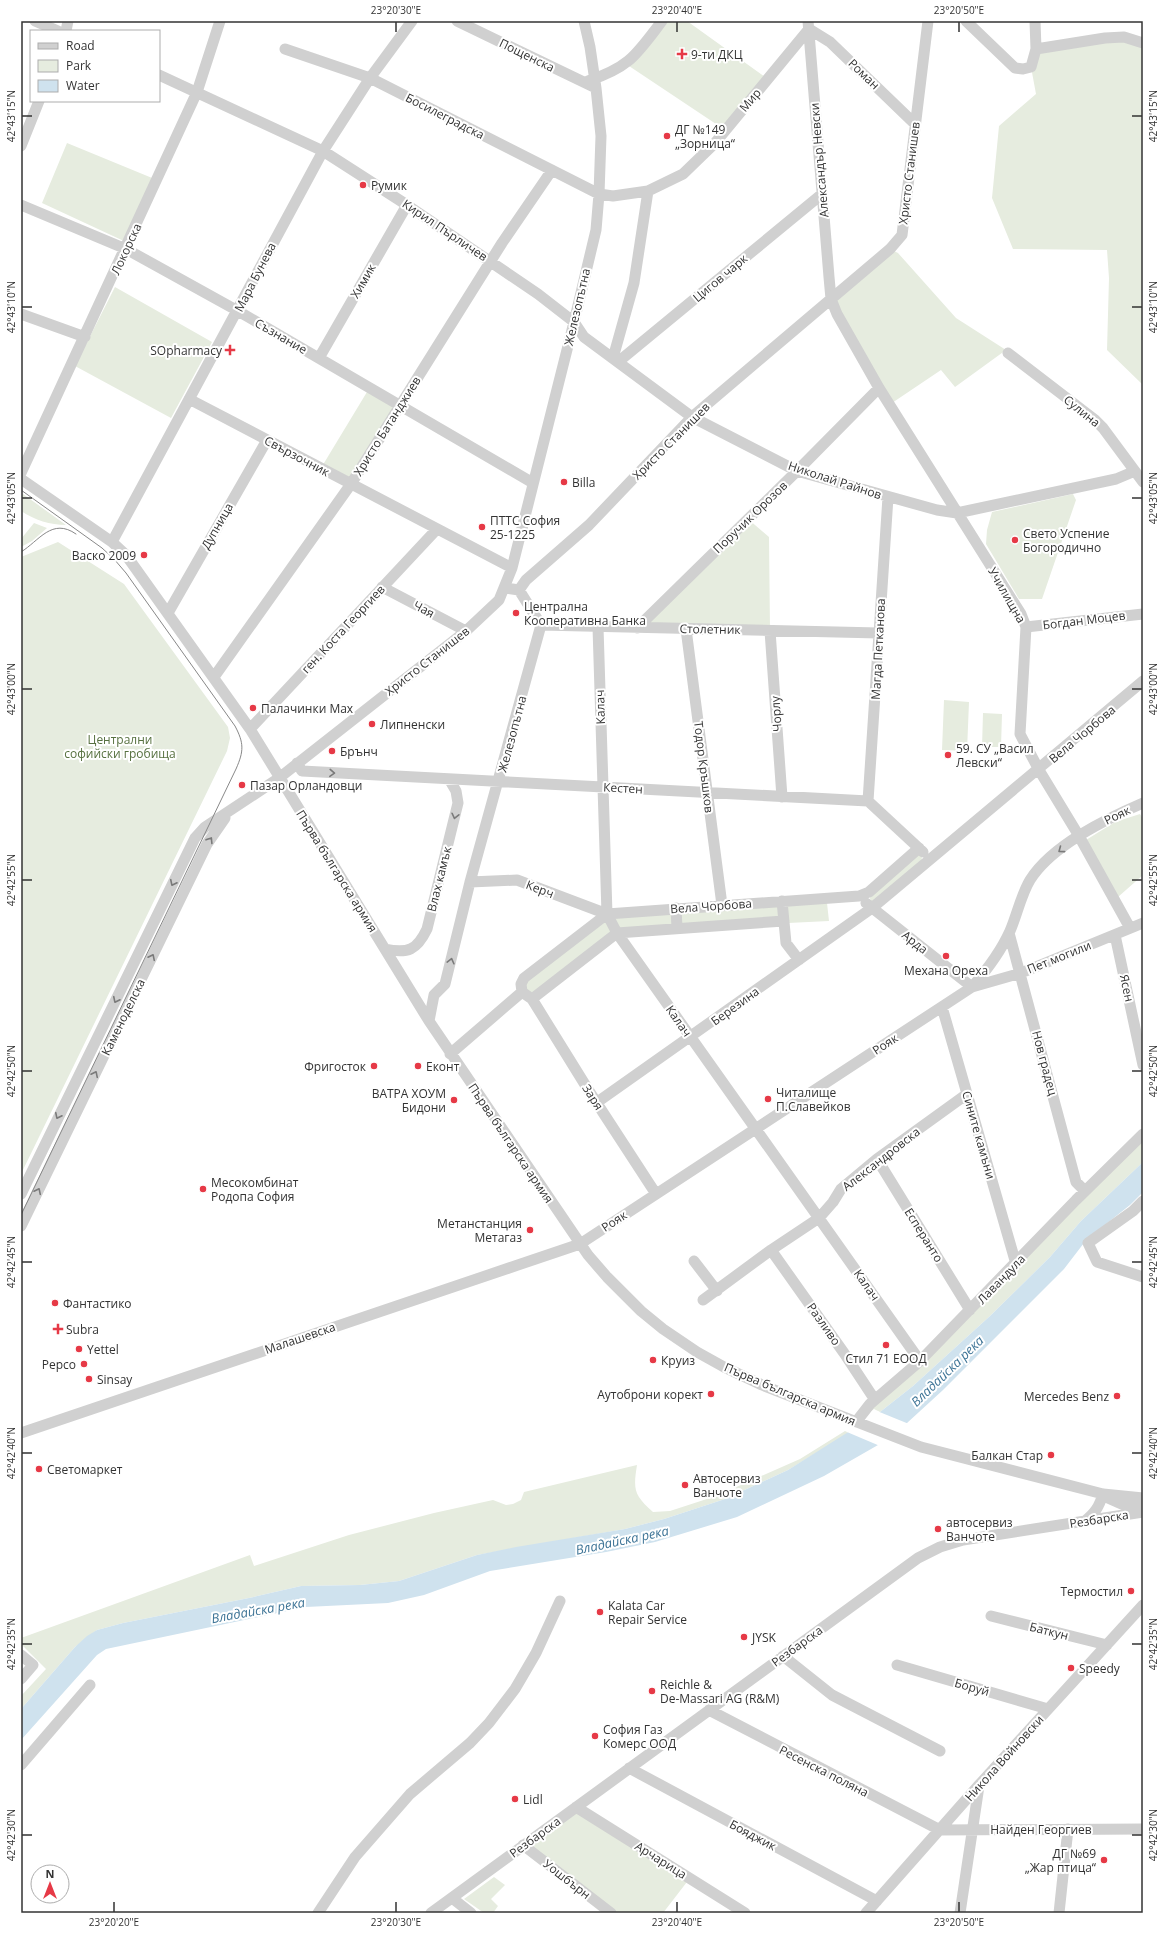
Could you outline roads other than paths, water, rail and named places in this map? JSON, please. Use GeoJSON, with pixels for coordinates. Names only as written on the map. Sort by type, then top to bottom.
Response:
{"type":"FeatureCollection","features":[{"type":"Feature","properties":{"kind":"street"},"geometry":{"type":"LineString","coordinates":[[35,21],[56,30]]}},
{"type":"Feature","properties":{"kind":"street","name":"Локорска"},"geometry":{"type":"LineString","coordinates":[[21,473],[198,92],[220,21]]}},
{"type":"Feature","properties":{"kind":"street","name":"Мара Бунева"},"geometry":{"type":"LineString","coordinates":[[112,542],[238,310],[283,222],[323,151],[370,78],[412,21]]}},
{"type":"Feature","properties":{"kind":"street","name":"Пощенска"},"geometry":{"type":"LineString","coordinates":[[457,21],[592,83]]}},
{"type":"Feature","properties":{"kind":"street","name":"Железопътна"},"geometry":{"type":"LineString","coordinates":[[505,588],[512,568],[534,483],[596,230],[601,136],[592,83],[590,47],[584,21]]}},
{"type":"Feature","properties":{"kind":"street"},"geometry":{"type":"LineString","coordinates":[[592,83],[625,65],[636,55],[662,21]]}},
{"type":"Feature","properties":{"kind":"street","name":"Христо Станишев"},"geometry":{"type":"LineString","coordinates":[[519,590],[526,580],[589,525],[692,417],[890,249],[902,235],[928,21]]}},
{"type":"Feature","properties":{"kind":"street"},"geometry":{"type":"LineString","coordinates":[[966,21],[1015,68],[1023,69],[1031,67],[1036,49],[1035,21]]}},
{"type":"Feature","properties":{"kind":"street","name":"Роман"},"geometry":{"type":"LineString","coordinates":[[809,25],[830,42],[915,124]]}},
{"type":"Feature","properties":{"kind":"street","name":"Мир"},"geometry":{"type":"LineString","coordinates":[[599,194],[612,196],[648,191],[683,174],[714,143],[809,25]]}},
{"type":"Feature","properties":{"kind":"street","name":"Александър Невски"},"geometry":{"type":"LineString","coordinates":[[809,25],[831,299]]}},
{"type":"Feature","properties":{"kind":"street"},"geometry":{"type":"LineString","coordinates":[[1036,49],[1105,38],[1124,37],[1143,43]]}},
{"type":"Feature","properties":{"kind":"street","name":"Босилеградска"},"geometry":{"type":"LineString","coordinates":[[285,49],[370,78],[599,194]]}},
{"type":"Feature","properties":{"kind":"street","name":"Кирил Пърличев"},"geometry":{"type":"LineString","coordinates":[[160,75],[323,151],[408,205],[490,261],[574,322]]}},
{"type":"Feature","properties":{"kind":"street"},"geometry":{"type":"LineString","coordinates":[[21,146],[38,102]]}},
{"type":"Feature","properties":{"kind":"street","name":"Христо Батанджиев"},"geometry":{"type":"LineString","coordinates":[[214,677],[351,484],[490,261],[552,170]]}},
{"type":"Feature","properties":{"kind":"street"},"geometry":{"type":"LineString","coordinates":[[616,360],[634,283],[648,191]]}},
{"type":"Feature","properties":{"kind":"street","name":"Цигов чарк"},"geometry":{"type":"LineString","coordinates":[[616,360],[822,194]]}},
{"type":"Feature","properties":{"kind":"street","name":"Съзнание"},"geometry":{"type":"LineString","coordinates":[[21,205],[126,249],[238,310],[534,483]]}},
{"type":"Feature","properties":{"kind":"street","name":"Химик"},"geometry":{"type":"LineString","coordinates":[[319,358],[408,205]]}},
{"type":"Feature","properties":{"kind":"street","name":"Училищна"},"geometry":{"type":"LineString","coordinates":[[831,299],[837,314],[879,388],[1021,614],[1026,627],[1020,734],[1039,770],[1079,836],[1130,928]]}},
{"type":"Feature","properties":{"kind":"street"},"geometry":{"type":"LineString","coordinates":[[21,314],[85,337]]}},
{"type":"Feature","properties":{"kind":"street","name":"Николай Райнов"},"geometry":{"type":"LineString","coordinates":[[574,322],[584,337],[692,417],[797,471],[936,510],[957,513],[1116,479],[1135,471]]}},
{"type":"Feature","properties":{"kind":"street","name":"Сулина"},"geometry":{"type":"LineString","coordinates":[[1008,353],[1094,420],[1143,482]]}},
{"type":"Feature","properties":{"kind":"street","name":"Поручик Орозов"},"geometry":{"type":"LineString","coordinates":[[637,628],[879,388]]}},
{"type":"Feature","properties":{"kind":"street","name":"Свързочник"},"geometry":{"type":"LineString","coordinates":[[189,399],[512,568]]}},
{"type":"Feature","properties":{"kind":"street","name":"Дупница"},"geometry":{"type":"LineString","coordinates":[[168,613],[267,440]]}},
{"type":"Feature","properties":{"kind":"street","name":"Първа българска армия"},"geometry":{"type":"LineString","coordinates":[[21,479],[112,542],[126,555],[250,729],[278,778],[450,1054],[580,1244],[606,1277],[641,1311],[663,1329],[724,1368],[762,1385],[895,1438],[921,1447],[1103,1494]]}},
{"type":"Feature","properties":{"kind":"street","name":"Магда Петканова"},"geometry":{"type":"LineString","coordinates":[[868,801],[888,497]]}},
{"type":"Feature","properties":{"kind":"street","name":"ген. Коста Георгиев"},"geometry":{"type":"LineString","coordinates":[[250,729],[437,529]]}},
{"type":"Feature","properties":{"kind":"street","name":"Чая"},"geometry":{"type":"LineString","coordinates":[[382,588],[466,631]]}},
{"type":"Feature","properties":{"kind":"street"},"geometry":{"type":"LineString","coordinates":[[505,588],[519,590],[541,625]]}},
{"type":"Feature","properties":{"kind":"street","name":"Христо Станишев"},"geometry":{"type":"LineString","coordinates":[[278,778],[466,631],[495,605],[505,588]]}},
{"type":"Feature","properties":{"kind":"street","name":"Богдан Моцев"},"geometry":{"type":"LineString","coordinates":[[1026,627],[1143,614]]}},
{"type":"Feature","properties":{"kind":"street","name":"Железопътна"},"geometry":{"type":"LineString","coordinates":[[470,882],[499,783],[541,625]]}},
{"type":"Feature","properties":{"kind":"street","name":"Столетник"},"geometry":{"type":"LineString","coordinates":[[541,625],[879,633]]}},
{"type":"Feature","properties":{"kind":"street","name":"Калач"},"geometry":{"type":"LineString","coordinates":[[598,627],[607,914],[617,933],[754,1130],[819,1218],[920,1361]]}},
{"type":"Feature","properties":{"kind":"street","name":"Тодор Кръшков"},"geometry":{"type":"LineString","coordinates":[[686,629],[722,905]]}},
{"type":"Feature","properties":{"kind":"street","name":"Чорлу"},"geometry":{"type":"LineString","coordinates":[[770,630],[782,797]]}},
{"type":"Feature","properties":{"kind":"street","name":"Вела Чорбова"},"geometry":{"type":"LineString","coordinates":[[872,908],[1039,770],[1143,681]]}},
{"type":"Feature","properties":{"kind":"street","name":"Кестен"},"geometry":{"type":"LineString","coordinates":[[297,763],[302,771],[499,783],[868,801]]}},
{"type":"Feature","properties":{"kind":"street","name":"Каменоделска"},"geometry":{"type":"LineString","coordinates":[[21,1194],[195,838],[205,827],[231,811],[278,778]]}},
{"type":"Feature","properties":{"kind":"street","name":"Влах камък"},"geometry":{"type":"LineString","coordinates":[[385,949],[394,951],[410,950],[421,942],[427,929],[458,803],[456,791],[449,779]]}},
{"type":"Feature","properties":{"kind":"street"},"geometry":{"type":"LineString","coordinates":[[868,801],[930,859]]}},
{"type":"Feature","properties":{"kind":"street","name":"Рояк"},"geometry":{"type":"LineString","coordinates":[[580,1244],[972,987],[1009,933],[1030,881],[1040,867],[1079,836],[1108,818],[1143,803]]}},
{"type":"Feature","properties":{"kind":"street","name":"Каменоделска"},"geometry":{"type":"LineString","coordinates":[[21,1226],[207,844],[231,811]]}},
{"type":"Feature","properties":{"kind":"street","name":"Вела Чорбова"},"geometry":{"type":"LineString","coordinates":[[607,914],[859,896],[869,892],[919,848]]}},
{"type":"Feature","properties":{"kind":"street","name":"Керч"},"geometry":{"type":"LineString","coordinates":[[470,882],[517,880],[607,914]]}},
{"type":"Feature","properties":{"kind":"street"},"geometry":{"type":"LineString","coordinates":[[429,1021],[434,995],[445,984],[470,882]]}},
{"type":"Feature","properties":{"kind":"street","name":"Арда"},"geometry":{"type":"LineString","coordinates":[[859,896],[972,987]]}},
{"type":"Feature","properties":{"kind":"street"},"geometry":{"type":"LineString","coordinates":[[782,901],[786,943],[799,960]]}},
{"type":"Feature","properties":{"kind":"street"},"geometry":{"type":"LineString","coordinates":[[676,908],[677,928]]}},
{"type":"Feature","properties":{"kind":"street","name":"Березина"},"geometry":{"type":"LineString","coordinates":[[596,1103],[872,908]]}},
{"type":"Feature","properties":{"kind":"street"},"geometry":{"type":"LineString","coordinates":[[607,914],[524,978],[521,984],[522,992],[532,999],[617,933]]}},
{"type":"Feature","properties":{"kind":"street","name":"Вела Чорбова"},"geometry":{"type":"LineString","coordinates":[[617,933],[784,922]]}},
{"type":"Feature","properties":{"kind":"street","name":"Пет могили"},"geometry":{"type":"LineString","coordinates":[[972,987],[1021,972],[1143,923]]}},
{"type":"Feature","properties":{"kind":"street","name":"Нов градец"},"geometry":{"type":"LineString","coordinates":[[1009,933],[1021,972],[1076,1182],[1085,1191]]}},
{"type":"Feature","properties":{"kind":"street","name":"Ясен"},"geometry":{"type":"LineString","coordinates":[[1115,935],[1143,1064]]}},
{"type":"Feature","properties":{"kind":"street"},"geometry":{"type":"LineString","coordinates":[[450,1054],[522,992]]}},
{"type":"Feature","properties":{"kind":"street"},"geometry":{"type":"LineString","coordinates":[[412,995],[434,995]]}},
{"type":"Feature","properties":{"kind":"street","name":"Заря"},"geometry":{"type":"LineString","coordinates":[[532,999],[596,1103],[656,1194]]}},
{"type":"Feature","properties":{"kind":"street","name":"Сините камъни"},"geometry":{"type":"LineString","coordinates":[[942,1007],[1016,1264]]}},
{"type":"Feature","properties":{"kind":"street","name":"Александровска"},"geometry":{"type":"LineString","coordinates":[[703,1300],[771,1250],[819,1218],[833,1202],[841,1189],[877,1159],[967,1094]]}},
{"type":"Feature","properties":{"kind":"street","name":"Лавандула"},"geometry":{"type":"LineString","coordinates":[[856,1422],[875,1400],[920,1361],[1016,1264],[1085,1191],[1143,1134]]}},
{"type":"Feature","properties":{"kind":"street","name":"Есперанто"},"geometry":{"type":"LineString","coordinates":[[877,1159],[970,1310]]}},
{"type":"Feature","properties":{"kind":"street"},"geometry":{"type":"LineString","coordinates":[[1143,1202],[1133,1211],[1088,1243],[1097,1262],[1143,1277]]}},
{"type":"Feature","properties":{"kind":"street","name":"Малашевска"},"geometry":{"type":"LineString","coordinates":[[21,1433],[580,1244]]}},
{"type":"Feature","properties":{"kind":"street","name":"Разливо"},"geometry":{"type":"LineString","coordinates":[[771,1250],[844,1352],[875,1400]]}},
{"type":"Feature","properties":{"kind":"street"},"geometry":{"type":"LineString","coordinates":[[694,1261],[717,1291]]}},
{"type":"Feature","properties":{"kind":"street"},"geometry":{"type":"LineString","coordinates":[[1085,1521],[1095,1513],[1100,1506],[1103,1494]]}},
{"type":"Feature","properties":{"kind":"street","name":"Резбарска"},"geometry":{"type":"LineString","coordinates":[[1103,1494],[1143,1498]]}},
{"type":"Feature","properties":{"kind":"street","name":"Резбарска"},"geometry":{"type":"LineString","coordinates":[[1103,1494],[1126,1506],[1143,1508]]}},
{"type":"Feature","properties":{"kind":"street","name":"Резбарска"},"geometry":{"type":"LineString","coordinates":[[431,1913],[918,1558],[940,1547],[963,1540],[1143,1512]]}},
{"type":"Feature","properties":{"kind":"street"},"geometry":{"type":"LineString","coordinates":[[318,1913],[355,1857],[410,1794],[470,1743],[489,1723],[515,1689],[536,1653],[560,1601]]}},
{"type":"Feature","properties":{"kind":"street","name":"Никола Войновски"},"geometry":{"type":"LineString","coordinates":[[866,1913],[1048,1709],[1107,1645],[1141,1612]]}},
{"type":"Feature","properties":{"kind":"street","name":"Баткун"},"geometry":{"type":"LineString","coordinates":[[990,1616],[1107,1645]]}},
{"type":"Feature","properties":{"kind":"street"},"geometry":{"type":"LineString","coordinates":[[21,1655],[33,1665],[21,1679]]}},
{"type":"Feature","properties":{"kind":"street"},"geometry":{"type":"LineString","coordinates":[[783,1656],[832,1696],[940,1751]]}},
{"type":"Feature","properties":{"kind":"street","name":"Боруй"},"geometry":{"type":"LineString","coordinates":[[897,1665],[1048,1709]]}},
{"type":"Feature","properties":{"kind":"street"},"geometry":{"type":"LineString","coordinates":[[21,1765],[90,1685]]}},
{"type":"Feature","properties":{"kind":"street","name":"Ресенска поляна"},"geometry":{"type":"LineString","coordinates":[[709,1710],[940,1830]]}},
{"type":"Feature","properties":{"kind":"street","name":"Бояджик"},"geometry":{"type":"LineString","coordinates":[[629,1768],[877,1901]]}},
{"type":"Feature","properties":{"kind":"street"},"geometry":{"type":"LineString","coordinates":[[960,1913],[971,1829],[979,1785]]}},
{"type":"Feature","properties":{"kind":"street","name":"Арчарица"},"geometry":{"type":"LineString","coordinates":[[576,1807],[745,1913]]}},
{"type":"Feature","properties":{"kind":"street","name":"Найден Георгиев"},"geometry":{"type":"LineString","coordinates":[[940,1830],[1143,1828]]}},
{"type":"Feature","properties":{"kind":"street"},"geometry":{"type":"LineString","coordinates":[[1059,1913],[1068,1829]]}},
{"type":"Feature","properties":{"kind":"street","name":"Уошбърн"},"geometry":{"type":"LineString","coordinates":[[523,1845],[611,1913]]}},
{"type":"Feature","properties":{"kind":"street"},"geometry":{"type":"LineString","coordinates":[[452,1898],[471,1913]]}},
{"type":"Feature","properties":{"kind":"water","name":"Владайска река"},"geometry":{"type":"Polygon","coordinates":[[[1143,1162],[1143,1192],[1130,1205],[1087,1239],[1064,1269],[943,1390],[907,1423],[878,1445],[824,1476],[737,1517],[655,1542],[606,1552],[490,1571],[424,1595],[388,1603],[306,1607],[106,1649],[97,1655],[21,1740],[21,1709],[75,1647],[87,1636],[97,1630],[123,1623],[301,1586],[360,1585],[399,1581],[477,1555],[625,1529],[664,1519],[725,1499],[788,1470],[880,1412],[913,1386],[990,1316],[1050,1257],[1081,1221],[1143,1162]]]}},
{"type":"Feature","properties":{"kind":"tram line"},"geometry":{"type":"LineString","coordinates":[[21,490],[102,548],[114,559],[126,573],[235,726],[240,737],[242,747],[242,752],[236,769],[21,1215]]}},
{"type":"Feature","properties":{"kind":"tram line"},"geometry":{"type":"LineString","coordinates":[[21,552],[46,532],[53,529],[67,529],[76,534]]}},
{"type":"Feature","properties":{"kind":"place","name":"9-ти ДКЦ"},"geometry":{"type":"Point","coordinates":[682,54]}},
{"type":"Feature","properties":{"kind":"place","name":"ДГ №149 „Зорница“"},"geometry":{"type":"Point","coordinates":[667,136]}},
{"type":"Feature","properties":{"kind":"place","name":"Румик"},"geometry":{"type":"Point","coordinates":[363,185]}},
{"type":"Feature","properties":{"kind":"place","name":"SOpharmacy"},"geometry":{"type":"Point","coordinates":[230,350]}},
{"type":"Feature","properties":{"kind":"place","name":"Billa"},"geometry":{"type":"Point","coordinates":[564,482]}},
{"type":"Feature","properties":{"kind":"place","name":"ПТТС София 25-1225"},"geometry":{"type":"Point","coordinates":[482,527]}},
{"type":"Feature","properties":{"kind":"place","name":"Свето Успение Богородично"},"geometry":{"type":"Point","coordinates":[1015,540]}},
{"type":"Feature","properties":{"kind":"place","name":"Васко 2009"},"geometry":{"type":"Point","coordinates":[144,555]}},
{"type":"Feature","properties":{"kind":"place","name":"Централна Кооперативна Банка"},"geometry":{"type":"Point","coordinates":[516,613]}},
{"type":"Feature","properties":{"kind":"place","name":"Палачинки Max"},"geometry":{"type":"Point","coordinates":[253,708]}},
{"type":"Feature","properties":{"kind":"place","name":"Липненски"},"geometry":{"type":"Point","coordinates":[372,724]}},
{"type":"Feature","properties":{"kind":"place","name":"Брънч"},"geometry":{"type":"Point","coordinates":[332,751]}},
{"type":"Feature","properties":{"kind":"place","name":"59. СУ „Васил Левски“"},"geometry":{"type":"Point","coordinates":[948,755]}},
{"type":"Feature","properties":{"kind":"place","name":"Пазар Орландовци"},"geometry":{"type":"Point","coordinates":[242,785]}},
{"type":"Feature","properties":{"kind":"place","name":"Механа Ореха"},"geometry":{"type":"Point","coordinates":[946,956]}},
{"type":"Feature","properties":{"kind":"place","name":"Фригосток"},"geometry":{"type":"Point","coordinates":[374,1066]}},
{"type":"Feature","properties":{"kind":"place","name":"Еконт"},"geometry":{"type":"Point","coordinates":[418,1066]}},
{"type":"Feature","properties":{"kind":"place","name":"Читалище П.Славейков"},"geometry":{"type":"Point","coordinates":[768,1099]}},
{"type":"Feature","properties":{"kind":"place","name":"ВАТРА ХОУМ Бидони"},"geometry":{"type":"Point","coordinates":[454,1100]}},
{"type":"Feature","properties":{"kind":"place","name":"Месокомбинат Родопа София"},"geometry":{"type":"Point","coordinates":[203,1189]}},
{"type":"Feature","properties":{"kind":"place","name":"Метанстанция Метагаз"},"geometry":{"type":"Point","coordinates":[530,1230]}},
{"type":"Feature","properties":{"kind":"place","name":"Фантастико"},"geometry":{"type":"Point","coordinates":[55,1303]}},
{"type":"Feature","properties":{"kind":"place","name":"Subra"},"geometry":{"type":"Point","coordinates":[58,1329]}},
{"type":"Feature","properties":{"kind":"place","name":"Стил 71 ЕООД"},"geometry":{"type":"Point","coordinates":[886,1345]}},
{"type":"Feature","properties":{"kind":"place","name":"Yettel"},"geometry":{"type":"Point","coordinates":[79,1349]}},
{"type":"Feature","properties":{"kind":"place","name":"Круиз"},"geometry":{"type":"Point","coordinates":[653,1360]}},
{"type":"Feature","properties":{"kind":"place","name":"Pepco"},"geometry":{"type":"Point","coordinates":[84,1364]}},
{"type":"Feature","properties":{"kind":"place","name":"Sinsay"},"geometry":{"type":"Point","coordinates":[89,1379]}},
{"type":"Feature","properties":{"kind":"place","name":"Аутоброни корект"},"geometry":{"type":"Point","coordinates":[711,1394]}},
{"type":"Feature","properties":{"kind":"place","name":"Mercedes Benz"},"geometry":{"type":"Point","coordinates":[1117,1396]}},
{"type":"Feature","properties":{"kind":"place","name":"Балкан Стар"},"geometry":{"type":"Point","coordinates":[1051,1455]}},
{"type":"Feature","properties":{"kind":"place","name":"Светомаркет"},"geometry":{"type":"Point","coordinates":[39,1469]}},
{"type":"Feature","properties":{"kind":"place","name":"Автосервиз Ванчоте"},"geometry":{"type":"Point","coordinates":[685,1485]}},
{"type":"Feature","properties":{"kind":"place","name":"автосервиз Ванчоте"},"geometry":{"type":"Point","coordinates":[938,1529]}},
{"type":"Feature","properties":{"kind":"place","name":"Термостил"},"geometry":{"type":"Point","coordinates":[1131,1591]}},
{"type":"Feature","properties":{"kind":"place","name":"Kalata Car Repair Service"},"geometry":{"type":"Point","coordinates":[600,1612]}},
{"type":"Feature","properties":{"kind":"place","name":"JYSK"},"geometry":{"type":"Point","coordinates":[744,1637]}},
{"type":"Feature","properties":{"kind":"place","name":"Speedy"},"geometry":{"type":"Point","coordinates":[1071,1668]}},
{"type":"Feature","properties":{"kind":"place","name":"Reichle & De-Massari AG (R&M)"},"geometry":{"type":"Point","coordinates":[652,1691]}},
{"type":"Feature","properties":{"kind":"place","name":"София Газ Комерс ООД"},"geometry":{"type":"Point","coordinates":[595,1736]}},
{"type":"Feature","properties":{"kind":"place","name":"Lidl"},"geometry":{"type":"Point","coordinates":[515,1799]}},
{"type":"Feature","properties":{"kind":"place","name":"ДГ №69 „Жар птица“"},"geometry":{"type":"Point","coordinates":[1104,1860]}},
{"type":"Feature","properties":{"kind":"park label","name":"Централни софийски гробища"},"geometry":{"type":"Point","coordinates":[120,746]}}]}
